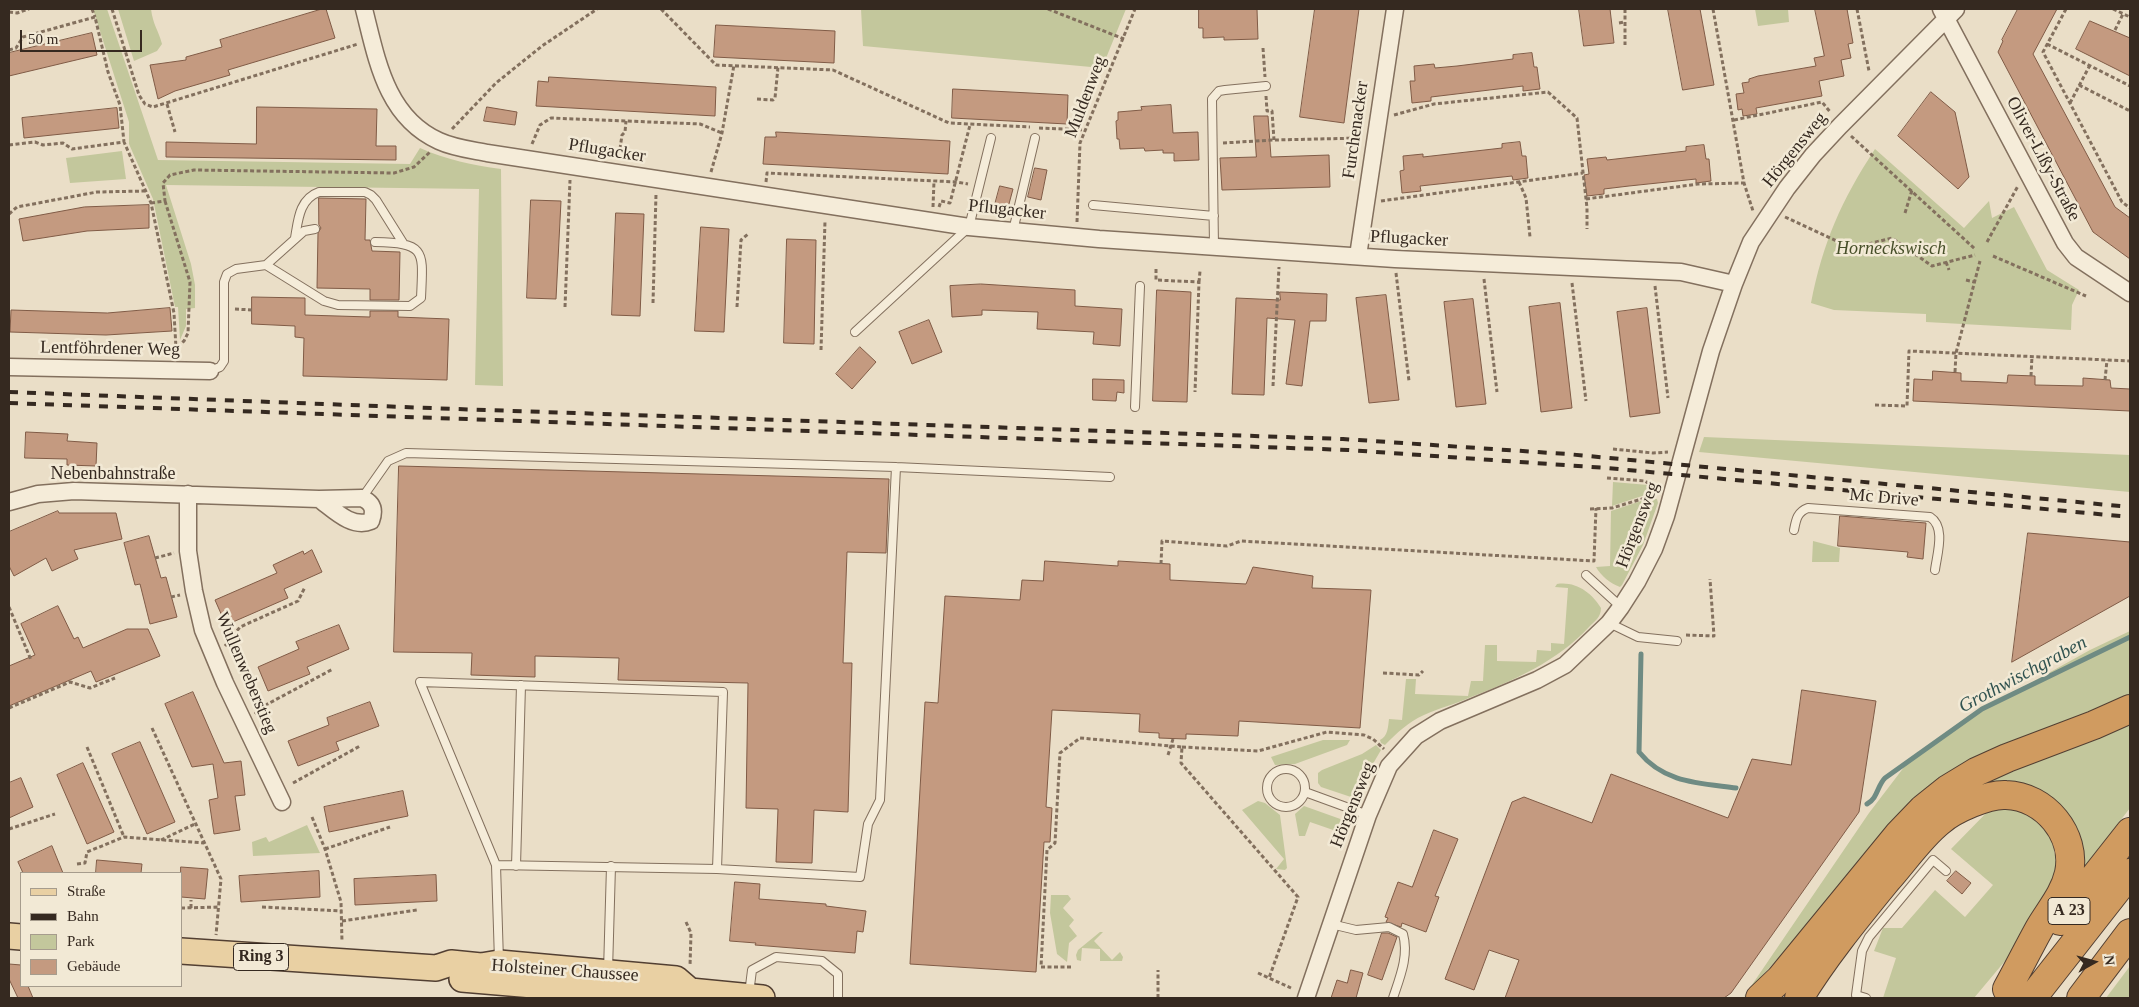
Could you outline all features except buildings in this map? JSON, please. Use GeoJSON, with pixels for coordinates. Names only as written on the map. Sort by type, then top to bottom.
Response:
{"type":"FeatureCollection","features":[{"type":"Feature","properties":{"kind":"highway"},"geometry":{"type":"LineString","coordinates":[[1794,991],[1898,834],[1923,809],[1948,789],[1976,772],[2007,758],[2094,726],[2130,709]]}},
{"type":"Feature","properties":{"kind":"highway"},"geometry":{"type":"LineString","coordinates":[[1760,998],[1794,991],[1906,858],[1940,821],[1963,807],[2005,795],[2024,798],[2052,816],[2062,828],[2070,855],[2069,871],[2060,899],[2040,928],[2013,995]]}},
{"type":"Feature","properties":{"kind":"highway","name":"A 23"},"geometry":{"type":"LineString","coordinates":[[2013,995],[2130,832]]}},
{"type":"Feature","properties":{"kind":"highway","name":"A 23"},"geometry":{"type":"LineString","coordinates":[[2013,995],[2130,873]]}},
{"type":"Feature","properties":{"kind":"highway"},"geometry":{"type":"LineString","coordinates":[[2081,998],[2130,933]]}},
{"type":"Feature","properties":{"kind":"main road","name":"Holsteiner Chaussee"},"geometry":{"type":"LineString","coordinates":[[182,950],[436,968],[451,963],[481,966],[499,963],[676,979],[690,991]]}},
{"type":"Feature","properties":{"kind":"main road","name":"Holsteiner Chaussee"},"geometry":{"type":"LineString","coordinates":[[436,968],[449,978],[675,997],[690,991],[756,998]]}},
{"type":"Feature","properties":{"kind":"street","name":"Pflugacker"},"geometry":{"type":"LineString","coordinates":[[364,9],[385,84],[394,102],[406,118],[422,132],[440,142],[488,153],[968,227],[1214,247],[1395,259],[1681,272],[1734,284]]}},
{"type":"Feature","properties":{"kind":"street","name":"Furchenacker"},"geometry":{"type":"LineString","coordinates":[[1358,256],[1395,9]]}},
{"type":"Feature","properties":{"kind":"street","name":"Hörgensweg"},"geometry":{"type":"LineString","coordinates":[[1306,998],[1368,815],[1389,766],[1416,736],[1440,721],[1537,680],[1565,665],[1609,623],[1621,607],[1638,582],[1654,549],[1666,516],[1711,351],[1751,242],[1787,188],[1840,125],[1948,12]]}},
{"type":"Feature","properties":{"kind":"street","name":"Oliver-Lißy-Straße"},"geometry":{"type":"LineString","coordinates":[[1948,12],[2027,171],[2070,251],[2130,293]]}},
{"type":"Feature","properties":{"kind":"street","name":"Lentföhrdener Weg"},"geometry":{"type":"LineString","coordinates":[[9,367],[210,371]]}},
{"type":"Feature","properties":{"kind":"street","name":"Nebenbahnstraße"},"geometry":{"type":"LineString","coordinates":[[9,502],[38,494],[74,491],[318,499],[362,498]]}},
{"type":"Feature","properties":{"kind":"street","name":"Wullenweberstieg"},"geometry":{"type":"LineString","coordinates":[[188,494],[188,551],[194,591],[203,630],[225,683],[282,802]]}},
{"type":"Feature","properties":{"kind":"street"},"geometry":{"type":"LineString","coordinates":[[318,499],[354,523],[362,524],[371,521],[373,514],[372,506],[368,500],[362,498]]}},
{"type":"Feature","properties":{"kind":"lane"},"geometry":{"type":"LineString","coordinates":[[1214,247],[1210,104],[1215,94],[1225,90],[1266,86]]}},
{"type":"Feature","properties":{"kind":"lane"},"geometry":{"type":"LineString","coordinates":[[854,332],[968,227],[991,138]]}},
{"type":"Feature","properties":{"kind":"lane"},"geometry":{"type":"LineString","coordinates":[[1012,231],[1035,138]]}},
{"type":"Feature","properties":{"kind":"lane"},"geometry":{"type":"LineString","coordinates":[[266,265],[324,301],[338,305],[410,306],[421,298],[422,262],[419,254],[403,242],[372,195],[365,192],[319,192],[313,194],[299,213],[295,238]]}},
{"type":"Feature","properties":{"kind":"lane"},"geometry":{"type":"LineString","coordinates":[[1092,205],[1214,216]]}},
{"type":"Feature","properties":{"kind":"lane"},"geometry":{"type":"LineString","coordinates":[[210,371],[220,367],[224,361],[224,282],[228,274],[236,269],[266,265],[304,231],[315,229]]}},
{"type":"Feature","properties":{"kind":"lane"},"geometry":{"type":"LineString","coordinates":[[375,242],[403,242]]}},
{"type":"Feature","properties":{"kind":"lane"},"geometry":{"type":"LineString","coordinates":[[1135,406],[1140,286]]}},
{"type":"Feature","properties":{"kind":"lane"},"geometry":{"type":"LineString","coordinates":[[362,498],[388,461],[406,453],[896,467],[1110,477]]}},
{"type":"Feature","properties":{"kind":"lane"},"geometry":{"type":"LineString","coordinates":[[496,866],[611,866],[717,869],[860,877],[868,824],[880,800],[896,467]]}},
{"type":"Feature","properties":{"kind":"lane","name":"Mc Drive"},"geometry":{"type":"LineString","coordinates":[[1794,530],[1796,517],[1808,508],[1930,517],[1938,524],[1939,532],[1935,570]]}},
{"type":"Feature","properties":{"kind":"lane"},"geometry":{"type":"LineString","coordinates":[[1586,575],[1621,607]]}},
{"type":"Feature","properties":{"kind":"lane"},"geometry":{"type":"LineString","coordinates":[[1609,623],[1638,636],[1677,641]]}},
{"type":"Feature","properties":{"kind":"lane"},"geometry":{"type":"LineString","coordinates":[[499,963],[496,866],[420,682],[723,692],[717,869]]}},
{"type":"Feature","properties":{"kind":"lane"},"geometry":{"type":"LineString","coordinates":[[516,866],[521,685]]}},
{"type":"Feature","properties":{"kind":"lane"},"geometry":{"type":"LineString","coordinates":[[1283,769],[1289,769],[1302,777],[1305,782],[1305,792],[1298,803],[1292,806],[1280,806],[1270,799],[1267,787],[1268,782],[1274,773],[1283,769]]}},
{"type":"Feature","properties":{"kind":"lane"},"geometry":{"type":"LineString","coordinates":[[1305,792],[1368,815]]}},
{"type":"Feature","properties":{"kind":"lane"},"geometry":{"type":"LineString","coordinates":[[1866,998],[1856,995],[1862,951],[1869,937],[1933,860],[1946,871]]}},
{"type":"Feature","properties":{"kind":"lane"},"geometry":{"type":"LineString","coordinates":[[608,973],[611,866]]}},
{"type":"Feature","properties":{"kind":"lane"},"geometry":{"type":"LineString","coordinates":[[1331,924],[1356,930],[1389,927],[1403,934],[1406,946],[1394,998]]}},
{"type":"Feature","properties":{"kind":"lane"},"geometry":{"type":"LineString","coordinates":[[756,998],[752,970],[776,957],[822,961],[838,974],[838,998]]}},
{"type":"Feature","properties":{"kind":"path"},"geometry":{"type":"LineString","coordinates":[[9,12],[16,13],[29,9]]}},
{"type":"Feature","properties":{"kind":"path"},"geometry":{"type":"LineString","coordinates":[[92,9],[108,72],[120,105],[124,142],[151,203],[174,314],[176,348]]}},
{"type":"Feature","properties":{"kind":"path"},"geometry":{"type":"LineString","coordinates":[[112,9],[139,95],[145,104],[153,107],[362,43]]}},
{"type":"Feature","properties":{"kind":"path"},"geometry":{"type":"LineString","coordinates":[[448,133],[496,83],[542,46],[597,9]]}},
{"type":"Feature","properties":{"kind":"path"},"geometry":{"type":"LineString","coordinates":[[661,9],[716,65],[833,70],[949,123],[970,125],[957,182],[950,203],[941,201],[938,213]]}},
{"type":"Feature","properties":{"kind":"path"},"geometry":{"type":"LineString","coordinates":[[1048,9],[1124,39]]}},
{"type":"Feature","properties":{"kind":"path","name":"Muldenweg"},"geometry":{"type":"LineString","coordinates":[[1076,228],[1080,143],[1135,9]]}},
{"type":"Feature","properties":{"kind":"path"},"geometry":{"type":"LineString","coordinates":[[1625,9],[1625,45]]}},
{"type":"Feature","properties":{"kind":"path"},"geometry":{"type":"LineString","coordinates":[[1713,9],[1744,183],[1751,209],[1763,223]]}},
{"type":"Feature","properties":{"kind":"path"},"geometry":{"type":"LineString","coordinates":[[1857,9],[1869,72]]}},
{"type":"Feature","properties":{"kind":"path"},"geometry":{"type":"LineString","coordinates":[[2066,9],[2043,52],[2122,202],[2130,208]]}},
{"type":"Feature","properties":{"kind":"path"},"geometry":{"type":"LineString","coordinates":[[2113,9],[2130,18]]}},
{"type":"Feature","properties":{"kind":"path"},"geometry":{"type":"LineString","coordinates":[[2115,30],[2123,14]]}},
{"type":"Feature","properties":{"kind":"path"},"geometry":{"type":"LineString","coordinates":[[9,50],[16,48],[22,37],[95,17]]}},
{"type":"Feature","properties":{"kind":"path"},"geometry":{"type":"LineString","coordinates":[[1619,23],[1625,22]]}},
{"type":"Feature","properties":{"kind":"path"},"geometry":{"type":"LineString","coordinates":[[2047,44],[2130,86]]}},
{"type":"Feature","properties":{"kind":"path"},"geometry":{"type":"LineString","coordinates":[[709,176],[722,133],[734,65]]}},
{"type":"Feature","properties":{"kind":"path"},"geometry":{"type":"LineString","coordinates":[[2070,103],[2090,65]]}},
{"type":"Feature","properties":{"kind":"path"},"geometry":{"type":"LineString","coordinates":[[757,99],[773,100],[775,98],[778,67]]}},
{"type":"Feature","properties":{"kind":"path"},"geometry":{"type":"LineString","coordinates":[[2079,85],[2130,111]]}},
{"type":"Feature","properties":{"kind":"path"},"geometry":{"type":"LineString","coordinates":[[1378,120],[1434,104],[1548,92],[1577,118],[1586,199],[1587,229]]}},
{"type":"Feature","properties":{"kind":"path"},"geometry":{"type":"LineString","coordinates":[[1734,120],[1822,102],[1840,125],[1975,249]]}},
{"type":"Feature","properties":{"kind":"path"},"geometry":{"type":"LineString","coordinates":[[167,104],[175,132]]}},
{"type":"Feature","properties":{"kind":"path"},"geometry":{"type":"LineString","coordinates":[[530,149],[540,125],[551,118],[700,124],[722,133]]}},
{"type":"Feature","properties":{"kind":"path"},"geometry":{"type":"LineString","coordinates":[[620,149],[626,121]]}},
{"type":"Feature","properties":{"kind":"path"},"geometry":{"type":"LineString","coordinates":[[1212,144],[1274,140],[1375,138]]}},
{"type":"Feature","properties":{"kind":"path"},"geometry":{"type":"LineString","coordinates":[[9,145],[35,142],[43,145],[63,143],[72,149],[124,142]]}},
{"type":"Feature","properties":{"kind":"path"},"geometry":{"type":"LineString","coordinates":[[165,357],[184,341],[188,333],[190,282],[166,201],[163,183],[170,175],[194,170],[394,173],[414,167],[434,149]]}},
{"type":"Feature","properties":{"kind":"path"},"geometry":{"type":"LineString","coordinates":[[1987,242],[2027,171]]}},
{"type":"Feature","properties":{"kind":"path"},"geometry":{"type":"LineString","coordinates":[[765,185],[767,173],[957,182]]}},
{"type":"Feature","properties":{"kind":"path"},"geometry":{"type":"LineString","coordinates":[[1366,202],[1583,173]]}},
{"type":"Feature","properties":{"kind":"path"},"geometry":{"type":"LineString","coordinates":[[565,307],[570,176]]}},
{"type":"Feature","properties":{"kind":"path"},"geometry":{"type":"LineString","coordinates":[[933,212],[934,181]]}},
{"type":"Feature","properties":{"kind":"path"},"geometry":{"type":"LineString","coordinates":[[1520,182],[1526,198],[1530,237]]}},
{"type":"Feature","properties":{"kind":"path"},"geometry":{"type":"LineString","coordinates":[[1586,199],[1698,184],[1744,183]]}},
{"type":"Feature","properties":{"kind":"path"},"geometry":{"type":"LineString","coordinates":[[653,303],[657,189]]}},
{"type":"Feature","properties":{"kind":"path"},"geometry":{"type":"LineString","coordinates":[[1905,213],[1912,190]]}},
{"type":"Feature","properties":{"kind":"path"},"geometry":{"type":"LineString","coordinates":[[9,214],[17,207],[97,192],[146,191]]}},
{"type":"Feature","properties":{"kind":"path"},"geometry":{"type":"LineString","coordinates":[[151,203],[166,201]]}},
{"type":"Feature","properties":{"kind":"path"},"geometry":{"type":"LineString","coordinates":[[821,350],[825,215]]}},
{"type":"Feature","properties":{"kind":"path"},"geometry":{"type":"LineString","coordinates":[[1785,217],[1852,248],[1892,238],[1932,266],[1975,255]]}},
{"type":"Feature","properties":{"kind":"path"},"geometry":{"type":"LineString","coordinates":[[737,307],[741,240],[748,234]]}},
{"type":"Feature","properties":{"kind":"path"},"geometry":{"type":"LineString","coordinates":[[1992,256],[2086,296]]}},
{"type":"Feature","properties":{"kind":"path"},"geometry":{"type":"LineString","coordinates":[[1395,259],[1409,381]]}},
{"type":"Feature","properties":{"kind":"path"},"geometry":{"type":"LineString","coordinates":[[1955,372],[1956,353],[1980,261]]}},
{"type":"Feature","properties":{"kind":"path"},"geometry":{"type":"LineString","coordinates":[[1273,386],[1279,262]]}},
{"type":"Feature","properties":{"kind":"path"},"geometry":{"type":"LineString","coordinates":[[1482,262],[1498,392]]}},
{"type":"Feature","properties":{"kind":"path"},"geometry":{"type":"LineString","coordinates":[[1946,262],[1949,270]]}},
{"type":"Feature","properties":{"kind":"path"},"geometry":{"type":"LineString","coordinates":[[1570,267],[1586,401]]}},
{"type":"Feature","properties":{"kind":"path"},"geometry":{"type":"LineString","coordinates":[[1156,268],[1156,280],[1199,282]]}},
{"type":"Feature","properties":{"kind":"path"},"geometry":{"type":"LineString","coordinates":[[1195,392],[1200,270]]}},
{"type":"Feature","properties":{"kind":"path"},"geometry":{"type":"LineString","coordinates":[[1653,270],[1668,398]]}},
{"type":"Feature","properties":{"kind":"path"},"geometry":{"type":"LineString","coordinates":[[1966,280],[1974,282]]}},
{"type":"Feature","properties":{"kind":"path"},"geometry":{"type":"LineString","coordinates":[[224,308],[252,310]]}},
{"type":"Feature","properties":{"kind":"path"},"geometry":{"type":"LineString","coordinates":[[1875,405],[1907,406],[1909,351],[2130,361]]}},
{"type":"Feature","properties":{"kind":"path"},"geometry":{"type":"LineString","coordinates":[[2031,376],[2032,356]]}},
{"type":"Feature","properties":{"kind":"path"},"geometry":{"type":"LineString","coordinates":[[2106,380],[2107,360]]}},
{"type":"Feature","properties":{"kind":"path"},"geometry":{"type":"LineString","coordinates":[[1613,449],[1653,453],[1672,452]]}},
{"type":"Feature","properties":{"kind":"path"},"geometry":{"type":"LineString","coordinates":[[1590,509],[1612,508],[1662,492],[1645,481],[1607,478]]}},
{"type":"Feature","properties":{"kind":"path"},"geometry":{"type":"LineString","coordinates":[[1161,564],[1162,541],[1227,546],[1241,541],[1594,561],[1596,508]]}},
{"type":"Feature","properties":{"kind":"path"},"geometry":{"type":"LineString","coordinates":[[155,558],[180,552]]}},
{"type":"Feature","properties":{"kind":"path"},"geometry":{"type":"LineString","coordinates":[[1685,635],[1714,636],[1710,578]]}},
{"type":"Feature","properties":{"kind":"path"},"geometry":{"type":"LineString","coordinates":[[221,650],[240,627],[298,601],[305,587]]}},
{"type":"Feature","properties":{"kind":"path"},"geometry":{"type":"LineString","coordinates":[[9,608],[31,660]]}},
{"type":"Feature","properties":{"kind":"path"},"geometry":{"type":"LineString","coordinates":[[252,717],[262,707],[332,670]]}},
{"type":"Feature","properties":{"kind":"path"},"geometry":{"type":"LineString","coordinates":[[1383,673],[1419,675],[1423,671]]}},
{"type":"Feature","properties":{"kind":"path"},"geometry":{"type":"LineString","coordinates":[[9,708],[70,682],[90,688],[115,678]]}},
{"type":"Feature","properties":{"kind":"path"},"geometry":{"type":"LineString","coordinates":[[152,728],[221,879],[214,953]]}},
{"type":"Feature","properties":{"kind":"path"},"geometry":{"type":"LineString","coordinates":[[1071,967],[1042,967],[1048,850],[1055,843],[1060,753],[1080,738],[1182,747],[1258,751],[1327,732],[1364,735],[1373,739],[1385,750]]}},
{"type":"Feature","properties":{"kind":"path"},"geometry":{"type":"LineString","coordinates":[[1168,755],[1173,738]]}},
{"type":"Feature","properties":{"kind":"path"},"geometry":{"type":"LineString","coordinates":[[293,783],[360,746]]}},
{"type":"Feature","properties":{"kind":"path"},"geometry":{"type":"LineString","coordinates":[[87,747],[124,837]]}},
{"type":"Feature","properties":{"kind":"path"},"geometry":{"type":"LineString","coordinates":[[1182,747],[1181,763],[1298,897],[1269,978]]}},
{"type":"Feature","properties":{"kind":"path"},"geometry":{"type":"LineString","coordinates":[[9,828],[55,814]]}},
{"type":"Feature","properties":{"kind":"path"},"geometry":{"type":"LineString","coordinates":[[312,817],[325,850],[341,902],[342,960]]}},
{"type":"Feature","properties":{"kind":"path"},"geometry":{"type":"LineString","coordinates":[[160,840],[195,824]]}},
{"type":"Feature","properties":{"kind":"path"},"geometry":{"type":"LineString","coordinates":[[325,850],[390,827]]}},
{"type":"Feature","properties":{"kind":"path"},"geometry":{"type":"LineString","coordinates":[[77,864],[85,863],[87,852],[124,837],[204,844]]}},
{"type":"Feature","properties":{"kind":"path"},"geometry":{"type":"LineString","coordinates":[[190,908],[191,900]]}},
{"type":"Feature","properties":{"kind":"path"},"geometry":{"type":"LineString","coordinates":[[182,908],[219,907]]}},
{"type":"Feature","properties":{"kind":"path"},"geometry":{"type":"LineString","coordinates":[[262,907],[342,911]]}},
{"type":"Feature","properties":{"kind":"path"},"geometry":{"type":"LineString","coordinates":[[342,921],[417,910]]}},
{"type":"Feature","properties":{"kind":"path"},"geometry":{"type":"LineString","coordinates":[[686,922],[691,933],[690,991]]}},
{"type":"Feature","properties":{"kind":"path"},"geometry":{"type":"LineString","coordinates":[[1158,970],[1158,998]]}},
{"type":"Feature","properties":{"kind":"path"},"geometry":{"type":"LineString","coordinates":[[1258,973],[1291,988]]}},
{"type":"Feature","properties":{"kind":"green space"},"geometry":{"type":"Polygon","coordinates":[[[93,9],[107,9],[158,160],[410,164],[420,148],[460,162],[501,169],[503,386],[475,385],[479,189],[166,185],[191,264],[195,285],[195,308],[186,309],[186,326],[180,340],[178,307],[175,307],[153,199],[129,144],[129,122],[93,9]]]}},
{"type":"Feature","properties":{"kind":"green space"},"geometry":{"type":"Polygon","coordinates":[[[118,9],[151,9],[162,44],[157,51],[134,61],[118,9]]]}},
{"type":"Feature","properties":{"kind":"green space"},"geometry":{"type":"Polygon","coordinates":[[[861,9],[1126,9],[1102,68],[863,46],[861,9]]]}},
{"type":"Feature","properties":{"kind":"green space"},"geometry":{"type":"Polygon","coordinates":[[[1755,9],[1788,9],[1789,22],[1758,26],[1755,9]]]}},
{"type":"Feature","properties":{"kind":"green space","name":"Horneckswisch"},"geometry":{"type":"Polygon","coordinates":[[[1875,149],[1964,228],[1989,201],[1992,218],[2014,207],[2047,270],[2079,290],[2072,305],[2071,330],[1926,322],[1926,314],[1834,310],[1811,303],[1821,261],[1835,223],[1852,186],[1875,149]]]}},
{"type":"Feature","properties":{"kind":"green space"},"geometry":{"type":"Polygon","coordinates":[[[122,151],[126,179],[70,183],[66,158],[122,151]]]}},
{"type":"Feature","properties":{"kind":"green space"},"geometry":{"type":"Polygon","coordinates":[[[1704,437],[2130,455],[2130,492],[1699,452],[1704,437]]]}},
{"type":"Feature","properties":{"kind":"green space"},"geometry":{"type":"Polygon","coordinates":[[[1613,482],[1648,485],[1657,491],[1612,506],[1613,482]]]}},
{"type":"Feature","properties":{"kind":"green space"},"geometry":{"type":"Polygon","coordinates":[[[1650,498],[1657,499],[1658,503],[1643,545],[1620,587],[1606,579],[1596,567],[1610,566],[1611,511],[1650,498]]]}},
{"type":"Feature","properties":{"kind":"green space"},"geometry":{"type":"Polygon","coordinates":[[[1813,541],[1840,548],[1839,562],[1812,562],[1813,541]]]}},
{"type":"Feature","properties":{"kind":"green space"},"geometry":{"type":"Polygon","coordinates":[[[1557,584],[1571,584],[1583,589],[1593,597],[1601,608],[1597,619],[1577,639],[1549,660],[1519,677],[1424,715],[1408,724],[1385,745],[1381,743],[1380,740],[1387,731],[1389,719],[1402,720],[1406,679],[1416,679],[1415,694],[1468,696],[1471,681],[1483,681],[1485,645],[1497,645],[1497,661],[1536,662],[1537,650],[1551,651],[1551,643],[1564,644],[1568,588],[1555,587],[1557,584]]]}},
{"type":"Feature","properties":{"kind":"green space"},"geometry":{"type":"Polygon","coordinates":[[[2130,631],[2130,702],[2051,729],[1865,859],[1743,998],[1869,813],[1911,758],[1962,721],[2090,650],[2130,631]]]}},
{"type":"Feature","properties":{"kind":"green space"},"geometry":{"type":"Polygon","coordinates":[[[2130,719],[2130,808],[2079,874],[2070,830],[1981,790],[1976,783],[2130,719]]]}},
{"type":"Feature","properties":{"kind":"green space"},"geometry":{"type":"Polygon","coordinates":[[[1323,740],[1350,740],[1347,745],[1295,764],[1275,765],[1271,757],[1323,740]]]}},
{"type":"Feature","properties":{"kind":"green space"},"geometry":{"type":"Polygon","coordinates":[[[1376,745],[1381,750],[1363,781],[1357,797],[1354,798],[1321,787],[1318,783],[1318,773],[1322,770],[1362,754],[1376,745]]]}},
{"type":"Feature","properties":{"kind":"green space"},"geometry":{"type":"Polygon","coordinates":[[[1258,801],[1265,803],[1280,815],[1287,868],[1285,870],[1276,869],[1284,859],[1242,810],[1258,801]]]}},
{"type":"Feature","properties":{"kind":"green space"},"geometry":{"type":"Polygon","coordinates":[[[1304,806],[1346,821],[1345,831],[1339,832],[1310,822],[1305,836],[1299,836],[1295,814],[1304,806]]]}},
{"type":"Feature","properties":{"kind":"green space"},"geometry":{"type":"Polygon","coordinates":[[[1992,807],[2018,809],[2040,820],[2052,839],[2057,867],[2041,918],[1974,998],[1883,998],[1896,958],[1874,951],[1883,928],[1902,928],[1935,890],[1965,917],[1993,885],[1951,849],[1992,807]]]}},
{"type":"Feature","properties":{"kind":"green space"},"geometry":{"type":"Polygon","coordinates":[[[307,825],[320,853],[253,856],[252,842],[266,837],[269,842],[307,825]]]}},
{"type":"Feature","properties":{"kind":"green space"},"geometry":{"type":"Polygon","coordinates":[[[1051,895],[1068,895],[1071,899],[1063,908],[1074,920],[1069,926],[1077,936],[1069,943],[1067,962],[1057,954],[1050,913],[1051,895]]]}},
{"type":"Feature","properties":{"kind":"green space"},"geometry":{"type":"Polygon","coordinates":[[[1100,932],[1103,932],[1094,941],[1112,960],[1120,952],[1123,957],[1122,961],[1100,961],[1100,949],[1082,948],[1081,961],[1077,960],[1078,950],[1100,932]]]}},
{"type":"Feature","properties":{"kind":"green space"},"geometry":{"type":"Polygon","coordinates":[[[2130,966],[2130,998],[2106,998],[2130,966]]]}},
{"type":"Feature","properties":{"kind":"waterway","name":"Grothwischgraben"},"geometry":{"type":"LineString","coordinates":[[1867,804],[1873,799],[1885,778],[1982,709],[2130,637]]}},
{"type":"Feature","properties":{"kind":"waterway","name":"Grothwischgraben"},"geometry":{"type":"LineString","coordinates":[[1641,654],[1639,752],[1649,762],[1671,776],[1696,783],[1736,788]]}},
{"type":"Feature","properties":{"kind":"railway"},"geometry":{"type":"LineString","coordinates":[[9,392],[1343,439],[1567,454],[2130,507]]}},
{"type":"Feature","properties":{"kind":"railway"},"geometry":{"type":"LineString","coordinates":[[9,403],[1348,450],[1607,468],[2130,517]]}}]}
